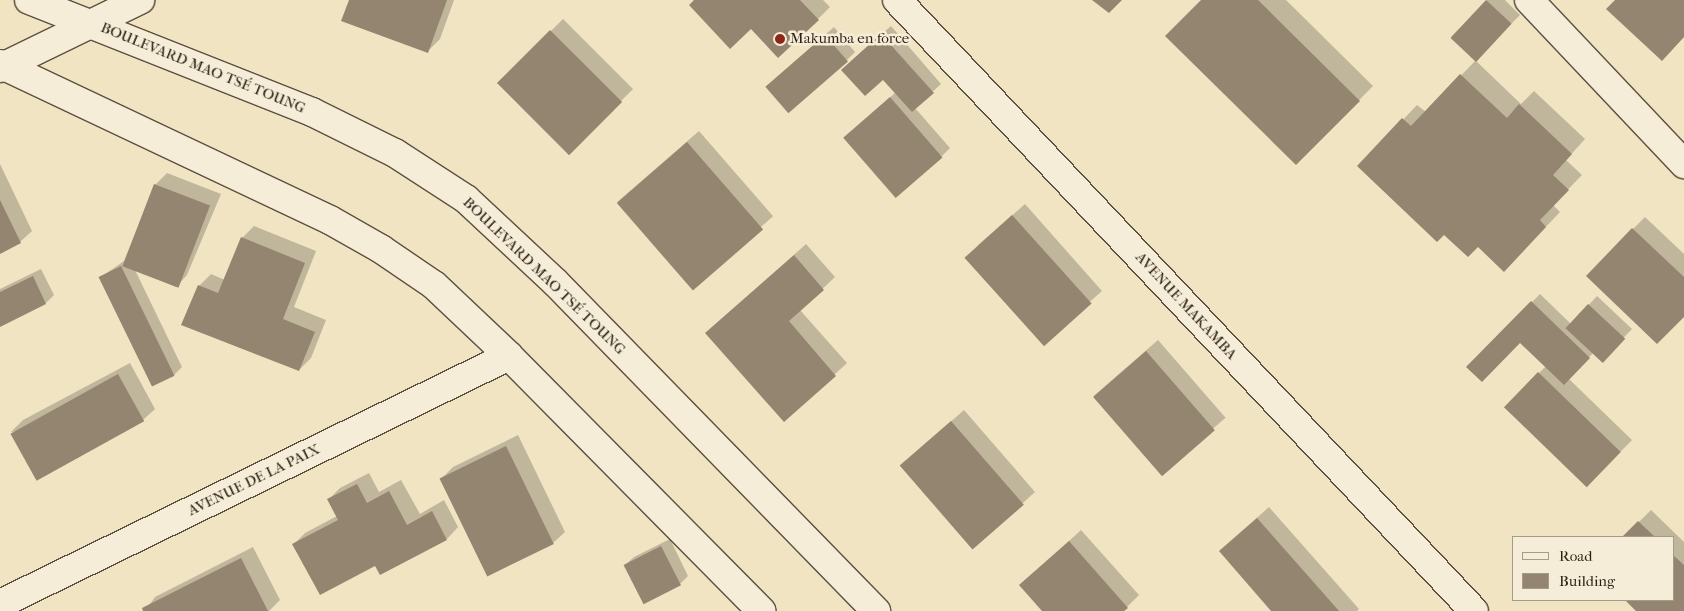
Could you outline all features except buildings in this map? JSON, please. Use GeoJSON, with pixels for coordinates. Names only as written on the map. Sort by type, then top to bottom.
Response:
{"type":"FeatureCollection","features":[{"type":"Feature","properties":{"kind":"street","name":"BOULEVARD MAO TSÉ TOUNG"},"geometry":{"type":"LineString","coordinates":[[30,0],[92,23],[312,112],[395,153],[466,199],[555,282],[876,611]]}},
{"type":"Feature","properties":{"kind":"street"},"geometry":{"type":"LineString","coordinates":[[1,66],[140,0]]}},
{"type":"Feature","properties":{"kind":"street","name":"AVENUE MAKAMBA"},"geometry":{"type":"LineString","coordinates":[[897,0],[1474,611]]}},
{"type":"Feature","properties":{"kind":"street"},"geometry":{"type":"LineString","coordinates":[[1529,0],[1684,164]]}},
{"type":"Feature","properties":{"kind":"street"},"geometry":{"type":"LineString","coordinates":[[1,66],[330,220],[381,249],[434,285],[509,356],[761,611]]}},
{"type":"Feature","properties":{"kind":"street","name":"AVENUE DE LA PAIX"},"geometry":{"type":"LineString","coordinates":[[0,604],[509,356]]}},
{"type":"Feature","properties":{"kind":"place","name":"Makumba en force"},"geometry":{"type":"Point","coordinates":[780,39]}}]}
